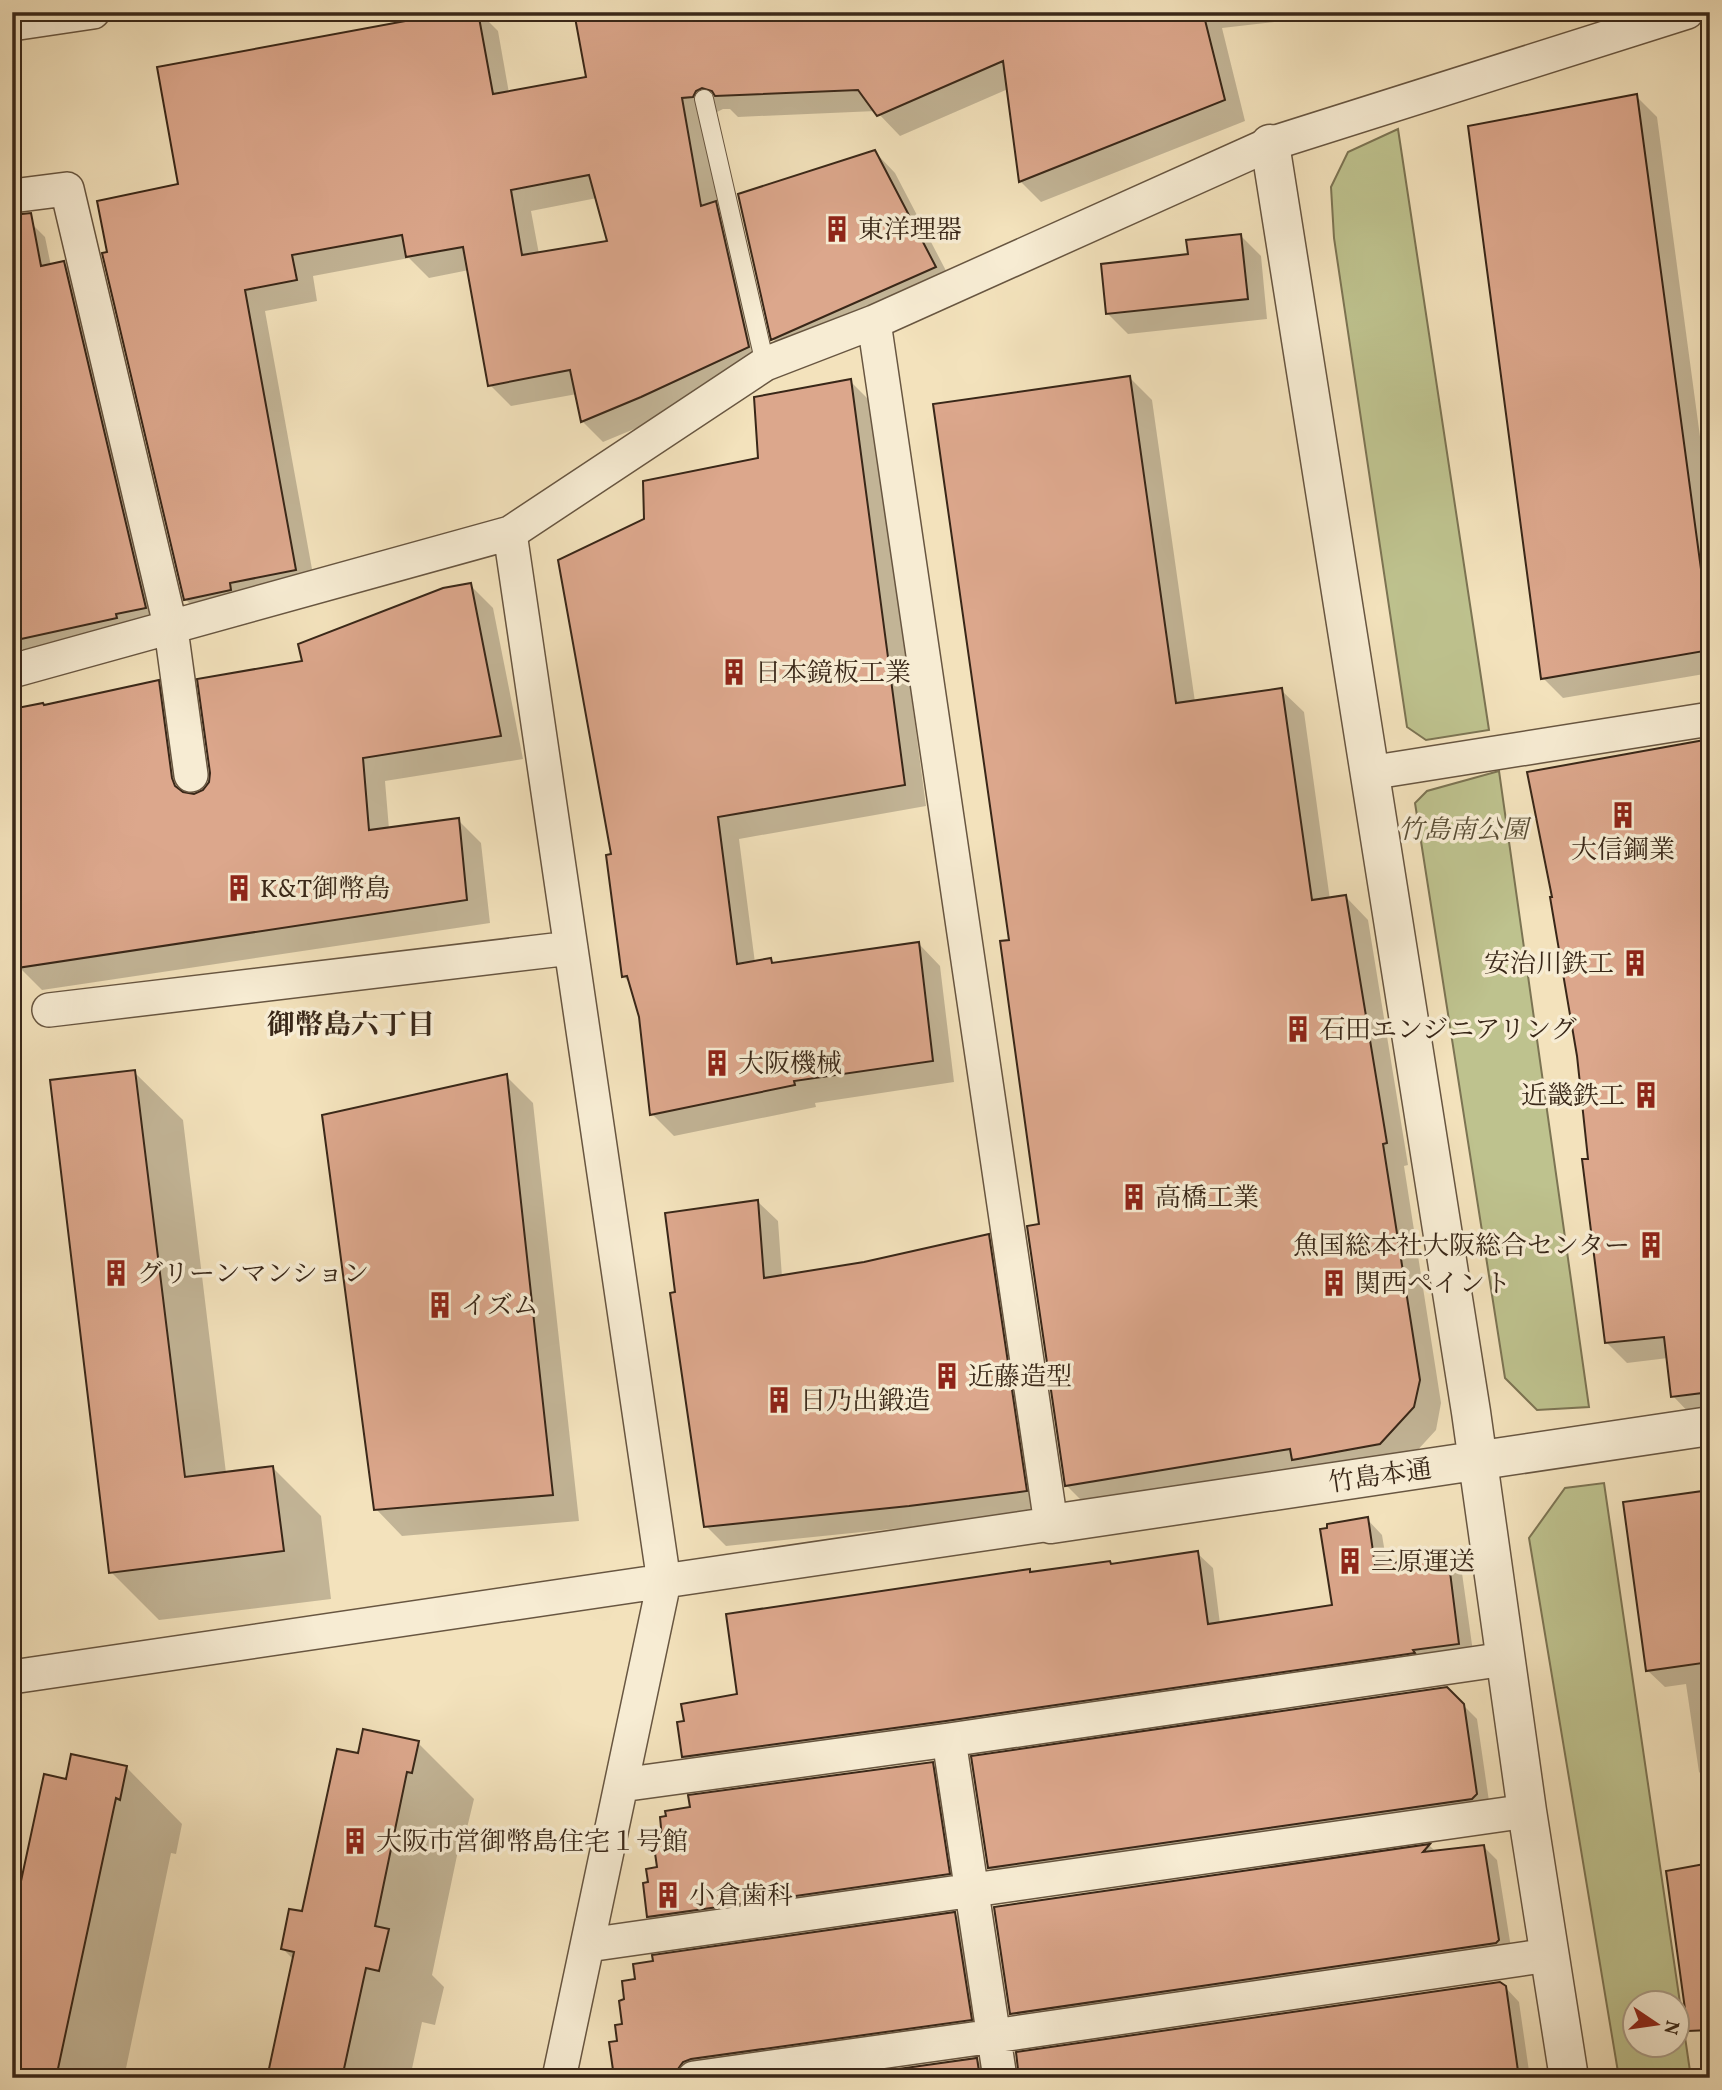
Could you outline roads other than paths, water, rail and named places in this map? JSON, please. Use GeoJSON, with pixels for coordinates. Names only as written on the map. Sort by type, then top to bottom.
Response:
{"type":"FeatureCollection","features":[{"type":"Feature","properties":{"kind":"street"},"geometry":{"type":"LineString","coordinates":[[12,24],[93,12]]}},
{"type":"Feature","properties":{"kind":"street"},"geometry":{"type":"LineString","coordinates":[[12,671],[510,533],[765,364],[874,322],[1270,144],[1687,12]]}},
{"type":"Feature","properties":{"kind":"street"},"geometry":{"type":"LineString","coordinates":[[1270,144],[1478,1461],[1527,1811],[1569,2078]]}},
{"type":"Feature","properties":{"kind":"street"},"geometry":{"type":"LineString","coordinates":[[12,196],[67,189],[171,629],[191,775]]}},
{"type":"Feature","properties":{"kind":"street"},"geometry":{"type":"LineString","coordinates":[[12,1677],[1051,1524],[874,322]]}},
{"type":"Feature","properties":{"kind":"street"},"geometry":{"type":"LineString","coordinates":[[510,533],[664,1582],[559,2078]]}},
{"type":"Feature","properties":{"kind":"street"},"geometry":{"type":"LineString","coordinates":[[1369,773],[1710,719]]}},
{"type":"Feature","properties":{"kind":"street"},"geometry":{"type":"LineString","coordinates":[[49,1010],[571,948]]}},
{"type":"Feature","properties":{"kind":"street","name":"竹島本通"},"geometry":{"type":"LineString","coordinates":[[1051,1524],[1710,1426]]}},
{"type":"Feature","properties":{"kind":"street"},"geometry":{"type":"LineString","coordinates":[[621,1784],[949,1740],[1505,1659]]}},
{"type":"Feature","properties":{"kind":"street"},"geometry":{"type":"LineString","coordinates":[[949,1740],[1000,2078]]}},
{"type":"Feature","properties":{"kind":"street"},"geometry":{"type":"LineString","coordinates":[[588,1945],[1527,1811]]}},
{"type":"Feature","properties":{"kind":"street"},"geometry":{"type":"LineString","coordinates":[[694,2078],[1549,1955]]}},
{"type":"Feature","properties":{"kind":"lane"},"geometry":{"type":"LineString","coordinates":[[704,99],[765,364]]}},
{"type":"Feature","properties":{"kind":"place","name":"東洋理器"},"geometry":{"type":"Point","coordinates":[837,229]}},
{"type":"Feature","properties":{"kind":"place","name":"日本鏡板工業"},"geometry":{"type":"Point","coordinates":[734,672]}},
{"type":"Feature","properties":{"kind":"place","name":"大信鋼業"},"geometry":{"type":"Point","coordinates":[1623,815]}},
{"type":"Feature","properties":{"kind":"place","name":"K&T御幣島"},"geometry":{"type":"Point","coordinates":[239,888]}},
{"type":"Feature","properties":{"kind":"place","name":"安治川鉄工"},"geometry":{"type":"Point","coordinates":[1635,963]}},
{"type":"Feature","properties":{"kind":"place","name":"石田エンジニアリング"},"geometry":{"type":"Point","coordinates":[1298,1029]}},
{"type":"Feature","properties":{"kind":"place","name":"大阪機械"},"geometry":{"type":"Point","coordinates":[717,1063]}},
{"type":"Feature","properties":{"kind":"place","name":"近畿鉄工"},"geometry":{"type":"Point","coordinates":[1646,1095]}},
{"type":"Feature","properties":{"kind":"place","name":"高橋工業"},"geometry":{"type":"Point","coordinates":[1134,1197]}},
{"type":"Feature","properties":{"kind":"place","name":"魚国総本社大阪総合センター"},"geometry":{"type":"Point","coordinates":[1651,1245]}},
{"type":"Feature","properties":{"kind":"place","name":"グリーンマンション"},"geometry":{"type":"Point","coordinates":[116,1273]}},
{"type":"Feature","properties":{"kind":"place","name":"関西ペイント"},"geometry":{"type":"Point","coordinates":[1334,1283]}},
{"type":"Feature","properties":{"kind":"place","name":"イズム"},"geometry":{"type":"Point","coordinates":[440,1305]}},
{"type":"Feature","properties":{"kind":"place","name":"近藤造型"},"geometry":{"type":"Point","coordinates":[947,1376]}},
{"type":"Feature","properties":{"kind":"place","name":"日乃出鍛造"},"geometry":{"type":"Point","coordinates":[779,1400]}},
{"type":"Feature","properties":{"kind":"place","name":"三原運送"},"geometry":{"type":"Point","coordinates":[1350,1561]}},
{"type":"Feature","properties":{"kind":"place","name":"大阪市営御幣島住宅１号館"},"geometry":{"type":"Point","coordinates":[355,1841]}},
{"type":"Feature","properties":{"kind":"place","name":"小倉歯科"},"geometry":{"type":"Point","coordinates":[668,1895]}},
{"type":"Feature","properties":{"kind":"district","name":"御幣島六丁目"},"geometry":{"type":"Point","coordinates":[351,1024]}},
{"type":"Feature","properties":{"kind":"park label","name":"竹島南公園"},"geometry":{"type":"Point","coordinates":[1463,829]}}]}
